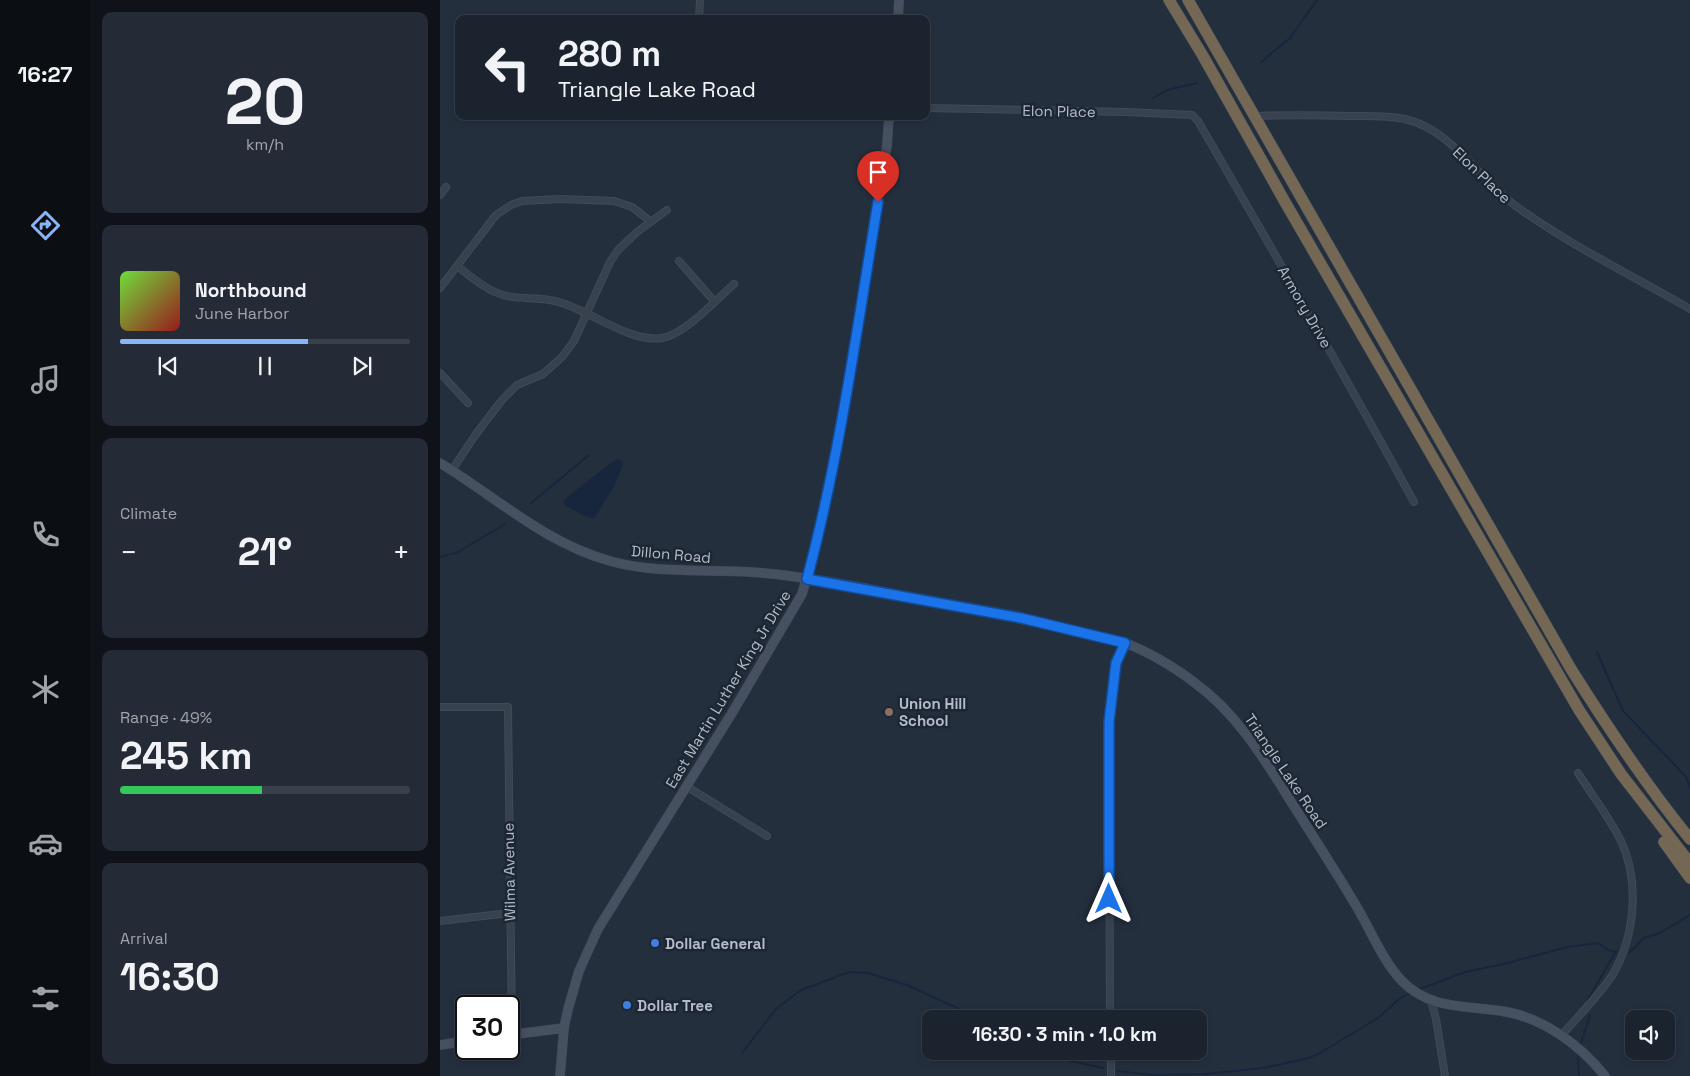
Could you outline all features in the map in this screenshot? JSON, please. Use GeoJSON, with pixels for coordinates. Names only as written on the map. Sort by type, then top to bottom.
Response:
{"type":"FeatureCollection","features":[{"type":"Feature","properties":{"kind":"highway"},"geometry":{"type":"LineString","coordinates":[[1169,0],[1569,693],[1639,800],[1690,863]]}},
{"type":"Feature","properties":{"kind":"highway"},"geometry":{"type":"LineString","coordinates":[[1188,0],[1571,669],[1609,730],[1690,839]]}},
{"type":"Feature","properties":{"kind":"highway"},"geometry":{"type":"LineString","coordinates":[[1193,0],[1214,45]]}},
{"type":"Feature","properties":{"kind":"highway"},"geometry":{"type":"LineString","coordinates":[[1639,800],[1650,823],[1690,878]]}},
{"type":"Feature","properties":{"kind":"highway"},"geometry":{"type":"LineString","coordinates":[[1670,814],[1690,833]]}},
{"type":"Feature","properties":{"kind":"street"},"geometry":{"type":"LineString","coordinates":[[699,15],[700,0]]}},
{"type":"Feature","properties":{"kind":"street"},"geometry":{"type":"LineString","coordinates":[[898,15],[899,0]]}},
{"type":"Feature","properties":{"kind":"street","name":"Elon Place"},"geometry":{"type":"LineString","coordinates":[[930,108],[1192,115]]}},
{"type":"Feature","properties":{"kind":"street","name":"Armory Drive"},"geometry":{"type":"LineString","coordinates":[[1192,115],[1198,121],[1246,204],[1371,422],[1414,502]]}},
{"type":"Feature","properties":{"kind":"street","name":"Elon Place"},"geometry":{"type":"LineString","coordinates":[[1254,116],[1378,116],[1406,119],[1429,128],[1446,140],[1501,196],[1563,236],[1690,308]]}},
{"type":"Feature","properties":{"kind":"street","name":"East Martin Luther King Jr Drive"},"geometry":{"type":"LineString","coordinates":[[560,1076],[564,1028],[579,971],[594,938],[777,639],[802,594],[817,542],[844,412],[886,154],[890,120]]}},
{"type":"Feature","properties":{"kind":"street"},"geometry":{"type":"LineString","coordinates":[[440,195],[446,187]]}},
{"type":"Feature","properties":{"kind":"street"},"geometry":{"type":"LineString","coordinates":[[440,288],[496,215],[511,205],[522,201],[561,199],[614,201],[632,207],[650,221]]}},
{"type":"Feature","properties":{"kind":"street"},"geometry":{"type":"LineString","coordinates":[[452,470],[502,400],[517,385],[543,374],[562,357],[574,341],[610,262],[627,241],[650,221],[667,210]]}},
{"type":"Feature","properties":{"kind":"street"},"geometry":{"type":"LineString","coordinates":[[679,261],[714,301]]}},
{"type":"Feature","properties":{"kind":"street"},"geometry":{"type":"LineString","coordinates":[[457,266],[496,293],[512,297],[567,304],[636,335],[653,338],[662,338],[679,331],[734,284]]}},
{"type":"Feature","properties":{"kind":"street"},"geometry":{"type":"LineString","coordinates":[[440,373],[468,404]]}},
{"type":"Feature","properties":{"kind":"street","name":"Dillon Road"},"geometry":{"type":"LineString","coordinates":[[440,463],[552,537],[577,550],[647,569],[762,573],[807,579]]}},
{"type":"Feature","properties":{"kind":"street","name":"Triangle Lake Road"},"geometry":{"type":"LineString","coordinates":[[807,579],[1021,618],[1125,643],[1168,665],[1220,702],[1248,736],[1358,908],[1385,958],[1399,978],[1412,990],[1431,1001],[1468,1008],[1508,1012],[1526,1017],[1561,1036],[1583,1052],[1605,1076]]}},
{"type":"Feature","properties":{"kind":"street"},"geometry":{"type":"LineString","coordinates":[[1110,1010],[1108,751],[1116,663],[1125,643]]}},
{"type":"Feature","properties":{"kind":"street","name":"Wilma Avenue"},"geometry":{"type":"LineString","coordinates":[[440,707],[508,708],[510,995]]}},
{"type":"Feature","properties":{"kind":"street"},"geometry":{"type":"LineString","coordinates":[[1561,1036],[1612,974],[1627,939],[1631,918],[1631,879],[1621,842],[1578,773]]}},
{"type":"Feature","properties":{"kind":"street"},"geometry":{"type":"LineString","coordinates":[[686,786],[767,836]]}},
{"type":"Feature","properties":{"kind":"street"},"geometry":{"type":"LineString","coordinates":[[440,921],[509,913]]}},
{"type":"Feature","properties":{"kind":"street"},"geometry":{"type":"LineString","coordinates":[[1431,1001],[1436,1019],[1444,1076]]}},
{"type":"Feature","properties":{"kind":"street"},"geometry":{"type":"LineString","coordinates":[[520,1034],[564,1028]]}},
{"type":"Feature","properties":{"kind":"street"},"geometry":{"type":"LineString","coordinates":[[440,1045],[455,1043]]}},
{"type":"Feature","properties":{"kind":"street"},"geometry":{"type":"LineString","coordinates":[[1110,1060],[1111,1076]]}},
{"type":"Feature","properties":{"kind":"water"},"geometry":{"type":"Polygon","coordinates":[[[618,459],[622,461],[623,465],[614,486],[594,519],[565,506],[566,498],[618,459]]]}},
{"type":"Feature","properties":{"kind":"waterway"},"geometry":{"type":"LineString","coordinates":[[1261,62],[1290,38],[1317,0]]}},
{"type":"Feature","properties":{"kind":"waterway"},"geometry":{"type":"LineString","coordinates":[[1153,98],[1167,90],[1197,83]]}},
{"type":"Feature","properties":{"kind":"waterway"},"geometry":{"type":"LineString","coordinates":[[531,503],[589,455]]}},
{"type":"Feature","properties":{"kind":"waterway"},"geometry":{"type":"LineString","coordinates":[[440,557],[458,552],[505,524]]}},
{"type":"Feature","properties":{"kind":"waterway"},"geometry":{"type":"LineString","coordinates":[[1597,652],[1623,711],[1686,777],[1690,787]]}},
{"type":"Feature","properties":{"kind":"waterway"},"geometry":{"type":"LineString","coordinates":[[1629,953],[1644,938],[1658,934],[1690,915]]}},
{"type":"Feature","properties":{"kind":"waterway"},"geometry":{"type":"LineString","coordinates":[[1420,989],[1465,972],[1504,964],[1567,947],[1598,943],[1608,950],[1617,952]]}},
{"type":"Feature","properties":{"kind":"waterway"},"geometry":{"type":"LineString","coordinates":[[1587,1001],[1615,953]]}},
{"type":"Feature","properties":{"kind":"waterway"},"geometry":{"type":"LineString","coordinates":[[742,1053],[776,1009],[801,990],[849,972],[868,973],[907,985],[960,1010]]}},
{"type":"Feature","properties":{"kind":"waterway"},"geometry":{"type":"LineString","coordinates":[[1118,1071],[1153,1075],[1205,1074],[1264,1068],[1308,1058],[1320,1053],[1378,1018],[1399,999],[1408,994]]}},
{"type":"Feature","properties":{"kind":"waterway"},"geometry":{"type":"LineString","coordinates":[[1581,1043],[1590,1015]]}},
{"type":"Feature","properties":{"kind":"waterway"},"geometry":{"type":"LineString","coordinates":[[1578,1058],[1579,1076]]}},
{"type":"Feature","properties":{"kind":"waterway"},"geometry":{"type":"LineString","coordinates":[[1067,1060],[1103,1068]]}},
{"type":"Feature","properties":{"kind":"place","name":"Union Hill School"},"geometry":{"type":"Point","coordinates":[889,712]}},
{"type":"Feature","properties":{"kind":"place","name":"Dollar General"},"geometry":{"type":"Point","coordinates":[655,943]}},
{"type":"Feature","properties":{"kind":"place","name":"Dollar Tree"},"geometry":{"type":"Point","coordinates":[627,1005]}},
{"type":"Feature","properties":{"kind":"route"},"geometry":{"type":"LineString","coordinates":[[878,202],[844,412],[817,542],[807,579],[1021,618],[1125,643],[1116,663],[1109,722],[1109,899]]}}]}
